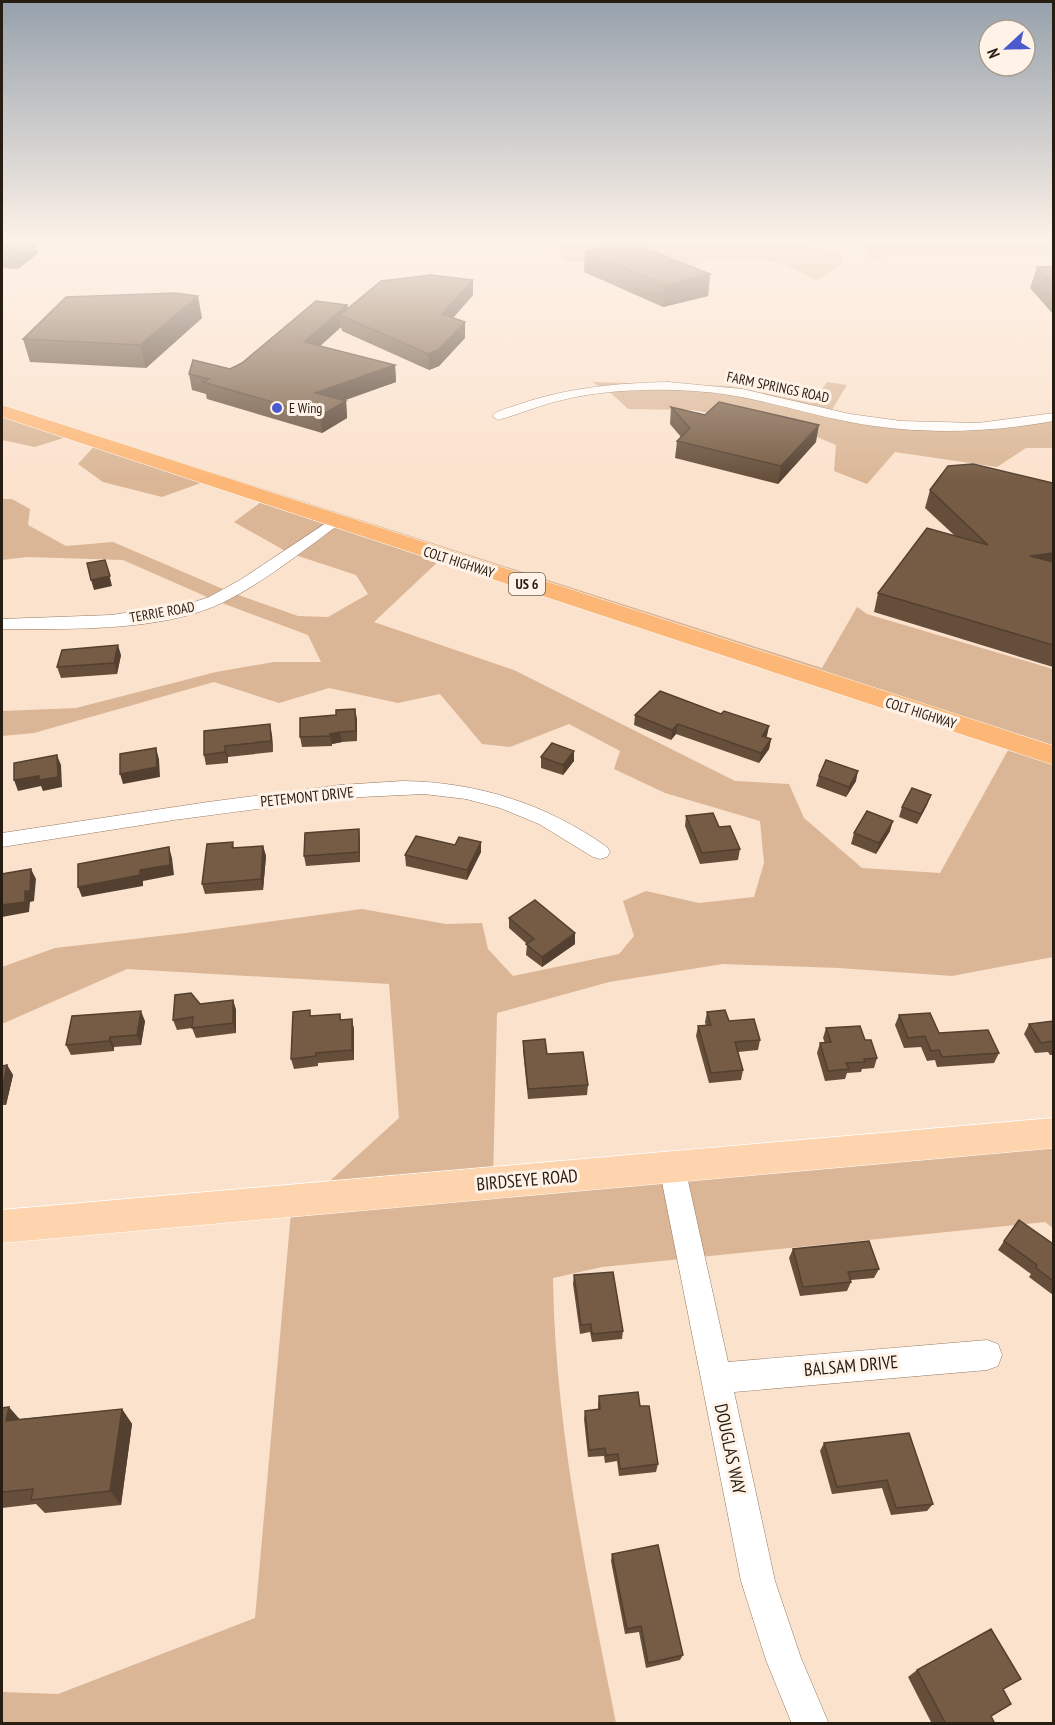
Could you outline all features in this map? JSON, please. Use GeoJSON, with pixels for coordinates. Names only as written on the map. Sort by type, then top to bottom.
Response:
{"type":"FeatureCollection","features":[{"type":"Feature","properties":{"kind":"highway","name":"COLT HIGHWAY"},"geometry":{"type":"LineString","coordinates":[[2,411],[1053,756]]}},
{"type":"Feature","properties":{"kind":"main road","name":"BIRDSEYE ROAD"},"geometry":{"type":"LineString","coordinates":[[2,1227],[1053,1133]]}},
{"type":"Feature","properties":{"kind":"street","name":"FARM SPRINGS ROAD"},"geometry":{"type":"LineString","coordinates":[[498,416],[571,393],[611,387],[668,385],[729,390],[851,418],[914,426],[980,427],[1053,417]]}},
{"type":"Feature","properties":{"kind":"street","name":"TERRIE ROAD"},"geometry":{"type":"LineString","coordinates":[[2,624],[156,616],[198,607],[230,592],[335,521]]}},
{"type":"Feature","properties":{"kind":"street","name":"PETEMONT DRIVE"},"geometry":{"type":"LineString","coordinates":[[2,840],[258,802],[412,788],[457,791],[509,805],[557,824],[600,852]]}},
{"type":"Feature","properties":{"kind":"street","name":"DOUGLAS WAY"},"geometry":{"type":"LineString","coordinates":[[672,1167],[758,1581],[784,1660],[812,1724]]}},
{"type":"Feature","properties":{"kind":"street","name":"BALSAM DRIVE"},"geometry":{"type":"LineString","coordinates":[[715,1378],[987,1354]]}},
{"type":"Feature","properties":{"kind":"shaded area"},"geometry":{"type":"Polygon","coordinates":[[[592,382],[731,386],[812,403],[827,382],[847,385],[830,413],[936,427],[1053,417],[1053,448],[1026,448],[997,467],[895,452],[867,484],[834,471],[836,445],[810,434],[693,410],[628,409],[610,392],[592,382]]]}},
{"type":"Feature","properties":{"kind":"shaded area"},"geometry":{"type":"Polygon","coordinates":[[[2,405],[822,668],[857,607],[867,614],[1053,669],[1053,957],[952,976],[839,968],[723,964],[609,982],[497,1013],[493,1182],[1053,1133],[1053,1228],[1045,1222],[602,1267],[553,1278],[555,1334],[566,1447],[584,1558],[616,1723],[2,1723],[2,1692],[58,1694],[255,1618],[292,1201],[310,1199],[399,1118],[389,984],[127,969],[2,1024],[2,967],[55,948],[362,909],[446,924],[482,923],[488,949],[513,976],[619,954],[634,936],[623,901],[646,891],[699,903],[754,897],[764,863],[760,821],[665,793],[614,769],[620,751],[569,724],[510,747],[482,744],[440,694],[398,703],[329,688],[279,703],[214,682],[34,733],[2,736],[2,711],[76,708],[216,672],[274,662],[321,662],[308,635],[214,600],[123,560],[27,557],[2,560],[2,499],[12,499],[30,509],[28,525],[66,546],[113,542],[230,592],[298,616],[328,617],[368,594],[356,575],[289,553],[234,522],[265,499],[209,480],[162,497],[103,482],[78,464],[97,443],[73,435],[35,447],[2,440],[2,405]],[[443,557],[374,622],[514,670],[735,781],[789,784],[804,818],[862,868],[940,873],[1012,743],[443,557]]]}},
{"type":"Feature","properties":{"kind":"building"},"geometry":{"type":"Polygon","coordinates":[[[42,320],[169,320],[140,345],[23,339],[42,320]]]}},
{"type":"Feature","properties":{"kind":"building"},"geometry":{"type":"Polygon","coordinates":[[[293,320],[329,320],[304,342],[395,365],[315,393],[346,401],[320,416],[203,382],[209,379],[189,374],[193,360],[230,369],[242,363],[293,320]]]}},
{"type":"Feature","properties":{"kind":"building"},"geometry":{"type":"Polygon","coordinates":[[[352,320],[465,322],[438,350],[428,354],[352,320]]]}},
{"type":"Feature","properties":{"kind":"building"},"geometry":{"type":"Polygon","coordinates":[[[719,402],[819,425],[781,466],[677,441],[690,428],[671,407],[705,415],[719,402]]]}},
{"type":"Feature","properties":{"kind":"building"},"geometry":{"type":"Polygon","coordinates":[[[973,464],[1053,483],[1053,553],[1030,556],[1053,562],[1053,645],[878,593],[927,528],[988,545],[930,490],[948,466],[973,464]]]}},
{"type":"Feature","properties":{"kind":"building"},"geometry":{"type":"Polygon","coordinates":[[[105,560],[110,576],[91,580],[87,563],[105,560]]]}},
{"type":"Feature","properties":{"kind":"building"},"geometry":{"type":"Polygon","coordinates":[[[118,645],[114,663],[57,667],[62,650],[118,645]]]}},
{"type":"Feature","properties":{"kind":"building"},"geometry":{"type":"Polygon","coordinates":[[[660,691],[721,714],[724,711],[769,726],[762,736],[771,739],[761,753],[678,724],[672,730],[635,715],[660,691]]]}},
{"type":"Feature","properties":{"kind":"building"},"geometry":{"type":"Polygon","coordinates":[[[355,709],[356,731],[330,734],[331,736],[300,737],[300,718],[336,715],[336,710],[355,709]]]}},
{"type":"Feature","properties":{"kind":"building"},"geometry":{"type":"Polygon","coordinates":[[[270,724],[271,741],[225,746],[225,752],[204,755],[204,731],[270,724]]]}},
{"type":"Feature","properties":{"kind":"building"},"geometry":{"type":"Polygon","coordinates":[[[552,743],[574,751],[563,765],[541,757],[552,743]]]}},
{"type":"Feature","properties":{"kind":"building"},"geometry":{"type":"Polygon","coordinates":[[[156,748],[157,767],[120,774],[120,754],[156,748]]]}},
{"type":"Feature","properties":{"kind":"building"},"geometry":{"type":"Polygon","coordinates":[[[57,755],[58,777],[39,780],[39,776],[14,780],[14,763],[57,755]]]}},
{"type":"Feature","properties":{"kind":"building"},"geometry":{"type":"Polygon","coordinates":[[[826,760],[858,771],[849,787],[819,776],[826,760]]]}},
{"type":"Feature","properties":{"kind":"building"},"geometry":{"type":"Polygon","coordinates":[[[912,788],[931,795],[921,814],[902,807],[912,788]]]}},
{"type":"Feature","properties":{"kind":"building"},"geometry":{"type":"Polygon","coordinates":[[[867,811],[893,821],[879,843],[854,833],[867,811]]]}},
{"type":"Feature","properties":{"kind":"building"},"geometry":{"type":"Polygon","coordinates":[[[713,813],[719,827],[730,826],[740,849],[702,853],[686,816],[713,813]]]}},
{"type":"Feature","properties":{"kind":"building"},"geometry":{"type":"Polygon","coordinates":[[[359,829],[359,852],[304,856],[305,833],[359,829]]]}},
{"type":"Feature","properties":{"kind":"building"},"geometry":{"type":"Polygon","coordinates":[[[416,836],[455,845],[459,837],[481,842],[467,870],[405,855],[416,836]]]}},
{"type":"Feature","properties":{"kind":"building"},"geometry":{"type":"Polygon","coordinates":[[[233,842],[232,848],[263,846],[261,879],[202,884],[207,844],[233,842]]]}},
{"type":"Feature","properties":{"kind":"building"},"geometry":{"type":"Polygon","coordinates":[[[169,847],[170,865],[140,870],[140,875],[78,887],[78,864],[169,847]]]}},
{"type":"Feature","properties":{"kind":"building"},"geometry":{"type":"Polygon","coordinates":[[[31,869],[30,891],[25,891],[25,902],[2,905],[2,874],[31,869]]]}},
{"type":"Feature","properties":{"kind":"building"},"geometry":{"type":"Polygon","coordinates":[[[535,900],[575,933],[542,957],[526,944],[534,939],[509,918],[535,900]]]}},
{"type":"Feature","properties":{"kind":"building"},"geometry":{"type":"Polygon","coordinates":[[[191,993],[200,1004],[233,1000],[233,1023],[192,1028],[193,1017],[173,1020],[175,995],[191,993]]]}},
{"type":"Feature","properties":{"kind":"building"},"geometry":{"type":"Polygon","coordinates":[[[310,1010],[310,1016],[340,1014],[340,1020],[352,1019],[352,1050],[316,1053],[316,1056],[291,1059],[293,1012],[310,1010]]]}},
{"type":"Feature","properties":{"kind":"building"},"geometry":{"type":"Polygon","coordinates":[[[725,1010],[729,1021],[754,1019],[760,1040],[735,1042],[743,1070],[711,1073],[698,1026],[711,1025],[707,1012],[725,1010]]]}},
{"type":"Feature","properties":{"kind":"building"},"geometry":{"type":"Polygon","coordinates":[[[141,1011],[137,1035],[110,1037],[109,1041],[66,1045],[72,1016],[141,1011]]]}},
{"type":"Feature","properties":{"kind":"building"},"geometry":{"type":"Polygon","coordinates":[[[930,1013],[939,1033],[988,1030],[999,1053],[942,1057],[939,1050],[931,1051],[925,1036],[908,1038],[899,1015],[930,1013]]]}},
{"type":"Feature","properties":{"kind":"building"},"geometry":{"type":"Polygon","coordinates":[[[1053,1021],[1053,1041],[1041,1043],[1029,1024],[1053,1021]]]}},
{"type":"Feature","properties":{"kind":"building"},"geometry":{"type":"Polygon","coordinates":[[[860,1026],[865,1040],[871,1040],[877,1058],[864,1059],[865,1062],[846,1063],[849,1069],[828,1071],[820,1043],[831,1042],[826,1028],[860,1026]]]}},
{"type":"Feature","properties":{"kind":"building"},"geometry":{"type":"Polygon","coordinates":[[[545,1039],[547,1054],[583,1052],[588,1085],[528,1089],[523,1041],[545,1039]]]}},
{"type":"Feature","properties":{"kind":"building"},"geometry":{"type":"Polygon","coordinates":[[[7,1065],[2,1091],[2,1066],[7,1065]]]}},
{"type":"Feature","properties":{"kind":"building"},"geometry":{"type":"Polygon","coordinates":[[[1019,1220],[1053,1244],[1053,1281],[1036,1268],[1037,1265],[1004,1241],[1019,1220]]]}},
{"type":"Feature","properties":{"kind":"building"},"geometry":{"type":"Polygon","coordinates":[[[869,1241],[879,1269],[848,1272],[851,1282],[803,1287],[793,1249],[869,1241]]]}},
{"type":"Feature","properties":{"kind":"building"},"geometry":{"type":"Polygon","coordinates":[[[613,1272],[623,1331],[592,1334],[591,1324],[581,1325],[574,1275],[613,1272]]]}},
{"type":"Feature","properties":{"kind":"building"},"geometry":{"type":"Polygon","coordinates":[[[638,1392],[640,1406],[649,1406],[658,1464],[620,1469],[618,1454],[606,1455],[605,1448],[589,1450],[585,1411],[600,1409],[599,1396],[638,1392]]]}},
{"type":"Feature","properties":{"kind":"building"},"geometry":{"type":"Polygon","coordinates":[[[9,1407],[6,1421],[122,1409],[110,1491],[31,1500],[33,1489],[2,1492],[2,1408],[9,1407]]]}},
{"type":"Feature","properties":{"kind":"building"},"geometry":{"type":"Polygon","coordinates":[[[909,1433],[933,1504],[896,1508],[887,1480],[837,1487],[824,1443],[909,1433]]]}},
{"type":"Feature","properties":{"kind":"building"},"geometry":{"type":"Polygon","coordinates":[[[658,1545],[683,1655],[648,1663],[641,1626],[627,1629],[612,1554],[658,1545]]]}},
{"type":"Feature","properties":{"kind":"building"},"geometry":{"type":"Polygon","coordinates":[[[991,1629],[1021,1679],[1003,1689],[1011,1704],[991,1716],[995,1724],[946,1724],[917,1670],[991,1629]]]}},
{"type":"Feature","properties":{"kind":"place","name":"E Wing"},"geometry":{"type":"Point","coordinates":[277,408]}}]}
